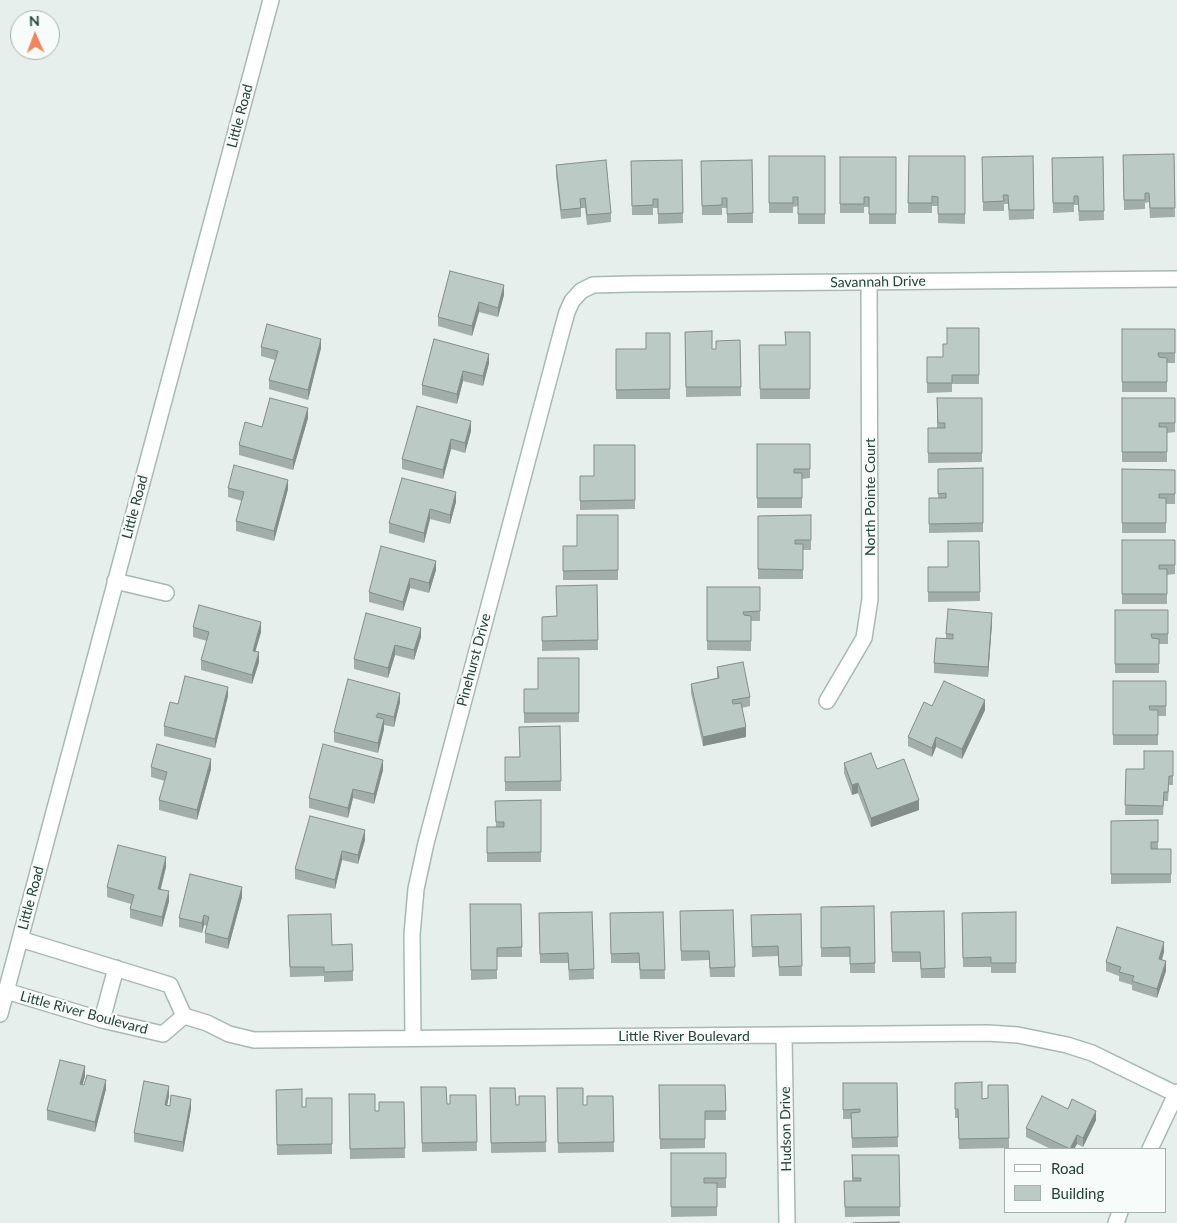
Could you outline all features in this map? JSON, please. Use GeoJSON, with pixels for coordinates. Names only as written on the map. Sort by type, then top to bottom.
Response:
{"type":"FeatureCollection","features":[{"type":"Feature","properties":{"kind":"street","name":"Little Road"},"geometry":{"type":"LineString","coordinates":[[0,1014],[271,0]]}},
{"type":"Feature","properties":{"kind":"street","name":"Savannah Drive"},"geometry":{"type":"LineString","coordinates":[[581,291],[593,285],[630,284],[1177,279]]}},
{"type":"Feature","properties":{"kind":"street","name":"North Pointe Court"},"geometry":{"type":"LineString","coordinates":[[826,701],[864,638],[870,599],[868,282]]}},
{"type":"Feature","properties":{"kind":"street","name":"Pinehurst Drive"},"geometry":{"type":"LineString","coordinates":[[413,1038],[412,935],[416,889],[426,843],[567,312],[572,301],[581,291]]}},
{"type":"Feature","properties":{"kind":"street"},"geometry":{"type":"LineString","coordinates":[[115,581],[166,593]]}},
{"type":"Feature","properties":{"kind":"street"},"geometry":{"type":"LineString","coordinates":[[20,939],[170,985],[184,1016]]}},
{"type":"Feature","properties":{"kind":"street"},"geometry":{"type":"LineString","coordinates":[[102,1020],[116,968]]}},
{"type":"Feature","properties":{"kind":"street","name":"Little River Boulevard"},"geometry":{"type":"LineString","coordinates":[[6,991],[102,1020],[164,1034],[184,1016],[207,1023],[229,1034],[254,1040],[987,1033],[1018,1035],[1067,1045],[1092,1053],[1176,1093]]}},
{"type":"Feature","properties":{"kind":"street","name":"Hudson Drive"},"geometry":{"type":"LineString","coordinates":[[784,1035],[787,1223]]}},
{"type":"Feature","properties":{"kind":"street"},"geometry":{"type":"LineString","coordinates":[[1150,1148],[1176,1093]]}},
{"type":"Feature","properties":{"kind":"building"},"geometry":{"type":"Polygon","coordinates":[[[1174,154],[1175,208],[1150,208],[1149,193],[1145,193],[1145,200],[1124,200],[1123,155],[1174,154]]]}},
{"type":"Feature","properties":{"kind":"building"},"geometry":{"type":"Polygon","coordinates":[[[769,156],[825,156],[825,214],[798,214],[798,197],[793,197],[793,203],[769,203],[769,156]]]}},
{"type":"Feature","properties":{"kind":"building"},"geometry":{"type":"Polygon","coordinates":[[[909,156],[965,156],[965,214],[938,214],[938,197],[932,196],[932,203],[908,203],[909,156]]]}},
{"type":"Feature","properties":{"kind":"building"},"geometry":{"type":"Polygon","coordinates":[[[1033,156],[1034,210],[1009,210],[1008,195],[1003,195],[1004,201],[983,202],[982,157],[1033,156]]]}},
{"type":"Feature","properties":{"kind":"building"},"geometry":{"type":"Polygon","coordinates":[[[840,157],[896,157],[896,214],[869,214],[869,197],[864,197],[864,204],[840,204],[840,157]]]}},
{"type":"Feature","properties":{"kind":"building"},"geometry":{"type":"Polygon","coordinates":[[[1103,157],[1104,211],[1079,211],[1078,196],[1074,196],[1074,203],[1053,203],[1052,158],[1103,157]]]}},
{"type":"Feature","properties":{"kind":"building"},"geometry":{"type":"Polygon","coordinates":[[[606,160],[611,213],[587,215],[585,198],[580,199],[581,208],[561,210],[556,165],[606,160]]]}},
{"type":"Feature","properties":{"kind":"building"},"geometry":{"type":"Polygon","coordinates":[[[682,160],[683,213],[658,214],[658,199],[653,199],[653,205],[632,206],[631,161],[682,160]]]}},
{"type":"Feature","properties":{"kind":"building"},"geometry":{"type":"Polygon","coordinates":[[[752,160],[753,213],[727,214],[727,198],[722,198],[722,205],[702,206],[701,161],[752,160]]]}},
{"type":"Feature","properties":{"kind":"building"},"geometry":{"type":"Polygon","coordinates":[[[450,271],[504,285],[498,308],[479,302],[472,326],[438,317],[450,271]]]}},
{"type":"Feature","properties":{"kind":"building"},"geometry":{"type":"Polygon","coordinates":[[[267,324],[321,339],[308,390],[269,380],[278,351],[261,347],[267,324]]]}},
{"type":"Feature","properties":{"kind":"building"},"geometry":{"type":"Polygon","coordinates":[[[947,328],[979,328],[979,375],[952,375],[952,383],[927,383],[927,357],[943,357],[943,344],[947,344],[947,328]]]}},
{"type":"Feature","properties":{"kind":"building"},"geometry":{"type":"Polygon","coordinates":[[[1122,329],[1175,329],[1175,353],[1158,353],[1159,357],[1167,358],[1167,382],[1122,382],[1122,329]]]}},
{"type":"Feature","properties":{"kind":"building"},"geometry":{"type":"Polygon","coordinates":[[[712,331],[712,349],[716,349],[716,341],[740,340],[741,387],[686,387],[685,332],[712,331]]]}},
{"type":"Feature","properties":{"kind":"building"},"geometry":{"type":"Polygon","coordinates":[[[785,332],[810,332],[810,389],[760,389],[759,345],[786,345],[785,332]]]}},
{"type":"Feature","properties":{"kind":"building"},"geometry":{"type":"Polygon","coordinates":[[[646,333],[670,333],[670,389],[616,390],[616,349],[646,349],[646,333]]]}},
{"type":"Feature","properties":{"kind":"building"},"geometry":{"type":"Polygon","coordinates":[[[434,339],[489,354],[483,376],[463,371],[457,394],[422,385],[434,339]]]}},
{"type":"Feature","properties":{"kind":"building"},"geometry":{"type":"Polygon","coordinates":[[[270,398],[308,408],[293,460],[239,445],[245,422],[262,427],[270,398]]]}},
{"type":"Feature","properties":{"kind":"building"},"geometry":{"type":"Polygon","coordinates":[[[937,398],[982,398],[982,453],[928,453],[928,428],[945,428],[945,423],[938,423],[937,398]]]}},
{"type":"Feature","properties":{"kind":"building"},"geometry":{"type":"Polygon","coordinates":[[[1122,398],[1175,398],[1175,423],[1159,423],[1159,427],[1167,427],[1167,452],[1122,452],[1122,398]]]}},
{"type":"Feature","properties":{"kind":"building"},"geometry":{"type":"Polygon","coordinates":[[[417,406],[471,421],[465,443],[451,439],[443,470],[402,459],[417,406]]]}},
{"type":"Feature","properties":{"kind":"building"},"geometry":{"type":"Polygon","coordinates":[[[757,444],[810,444],[810,469],[794,469],[794,473],[802,473],[802,498],[757,498],[757,444]]]}},
{"type":"Feature","properties":{"kind":"building"},"geometry":{"type":"Polygon","coordinates":[[[594,445],[635,445],[635,500],[580,501],[580,476],[594,476],[594,445]]]}},
{"type":"Feature","properties":{"kind":"building"},"geometry":{"type":"Polygon","coordinates":[[[234,465],[288,480],[274,531],[236,521],[244,492],[228,488],[234,465]]]}},
{"type":"Feature","properties":{"kind":"building"},"geometry":{"type":"Polygon","coordinates":[[[983,468],[983,523],[929,524],[929,498],[946,498],[946,493],[938,494],[938,469],[983,468]]]}},
{"type":"Feature","properties":{"kind":"building"},"geometry":{"type":"Polygon","coordinates":[[[1122,469],[1175,470],[1175,494],[1159,494],[1159,498],[1166,498],[1166,523],[1122,523],[1122,469]]]}},
{"type":"Feature","properties":{"kind":"building"},"geometry":{"type":"Polygon","coordinates":[[[402,478],[456,492],[450,515],[430,509],[424,533],[389,523],[402,478]]]}},
{"type":"Feature","properties":{"kind":"building"},"geometry":{"type":"Polygon","coordinates":[[[577,515],[618,515],[618,570],[563,571],[563,546],[577,546],[577,515]]]}},
{"type":"Feature","properties":{"kind":"building"},"geometry":{"type":"Polygon","coordinates":[[[811,515],[811,540],[795,540],[795,544],[803,544],[803,570],[758,569],[758,516],[811,515]]]}},
{"type":"Feature","properties":{"kind":"building"},"geometry":{"type":"Polygon","coordinates":[[[1122,540],[1175,540],[1175,565],[1159,565],[1159,569],[1167,569],[1167,594],[1122,594],[1122,540]]]}},
{"type":"Feature","properties":{"kind":"building"},"geometry":{"type":"Polygon","coordinates":[[[948,541],[979,541],[980,592],[928,592],[928,567],[948,567],[948,541]]]}},
{"type":"Feature","properties":{"kind":"building"},"geometry":{"type":"Polygon","coordinates":[[[381,546],[436,561],[429,583],[410,578],[403,602],[369,592],[381,546]]]}},
{"type":"Feature","properties":{"kind":"building"},"geometry":{"type":"Polygon","coordinates":[[[597,585],[598,640],[542,641],[542,617],[557,616],[556,586],[597,585]]]}},
{"type":"Feature","properties":{"kind":"building"},"geometry":{"type":"Polygon","coordinates":[[[707,587],[760,587],[760,611],[743,612],[744,615],[751,616],[751,641],[707,641],[707,587]]]}},
{"type":"Feature","properties":{"kind":"building"},"geometry":{"type":"Polygon","coordinates":[[[199,605],[261,622],[253,651],[259,652],[252,675],[201,660],[209,632],[193,627],[199,605]]]}},
{"type":"Feature","properties":{"kind":"building"},"geometry":{"type":"Polygon","coordinates":[[[948,609],[992,613],[988,667],[934,663],[936,638],[953,639],[953,634],[946,634],[948,609]]]}},
{"type":"Feature","properties":{"kind":"building"},"geometry":{"type":"Polygon","coordinates":[[[1115,610],[1168,610],[1168,634],[1151,634],[1152,638],[1159,639],[1159,664],[1115,664],[1115,610]]]}},
{"type":"Feature","properties":{"kind":"building"},"geometry":{"type":"Polygon","coordinates":[[[366,613],[421,628],[414,650],[395,645],[388,668],[354,659],[366,613]]]}},
{"type":"Feature","properties":{"kind":"building"},"geometry":{"type":"Polygon","coordinates":[[[538,658],[579,658],[579,713],[524,713],[524,689],[538,689],[538,658]]]}},
{"type":"Feature","properties":{"kind":"building"},"geometry":{"type":"Polygon","coordinates":[[[743,662],[750,697],[732,700],[733,704],[741,703],[746,727],[703,737],[691,684],[719,678],[717,667],[743,662]]]}},
{"type":"Feature","properties":{"kind":"building"},"geometry":{"type":"Polygon","coordinates":[[[185,676],[228,687],[215,739],[164,726],[170,702],[178,704],[185,676]]]}},
{"type":"Feature","properties":{"kind":"building"},"geometry":{"type":"Polygon","coordinates":[[[348,679],[400,693],[394,717],[378,713],[376,717],[384,719],[378,743],[334,732],[348,679]]]}},
{"type":"Feature","properties":{"kind":"building"},"geometry":{"type":"Polygon","coordinates":[[[944,681],[985,700],[962,749],[936,737],[932,748],[908,737],[924,702],[932,706],[944,681]]]}},
{"type":"Feature","properties":{"kind":"building"},"geometry":{"type":"Polygon","coordinates":[[[1113,681],[1166,681],[1166,706],[1149,706],[1150,710],[1158,710],[1158,735],[1113,735],[1113,681]]]}},
{"type":"Feature","properties":{"kind":"building"},"geometry":{"type":"Polygon","coordinates":[[[560,726],[561,781],[505,782],[505,757],[520,757],[519,727],[560,726]]]}},
{"type":"Feature","properties":{"kind":"building"},"geometry":{"type":"Polygon","coordinates":[[[157,744],[211,759],[197,810],[159,800],[167,772],[151,767],[157,744]]]}},
{"type":"Feature","properties":{"kind":"building"},"geometry":{"type":"Polygon","coordinates":[[[323,744],[383,760],[374,794],[353,789],[348,808],[309,798],[323,744]]]}},
{"type":"Feature","properties":{"kind":"building"},"geometry":{"type":"Polygon","coordinates":[[[1144,751],[1173,751],[1173,776],[1169,776],[1168,792],[1164,792],[1163,806],[1125,805],[1126,769],[1144,769],[1144,751]]]}},
{"type":"Feature","properties":{"kind":"building"},"geometry":{"type":"Polygon","coordinates":[[[871,753],[877,769],[904,759],[919,800],[871,818],[858,783],[852,785],[844,763],[871,753]]]}},
{"type":"Feature","properties":{"kind":"building"},"geometry":{"type":"Polygon","coordinates":[[[541,800],[541,852],[487,853],[487,827],[504,827],[504,822],[496,822],[495,801],[541,800]]]}},
{"type":"Feature","properties":{"kind":"building"},"geometry":{"type":"Polygon","coordinates":[[[310,816],[365,830],[358,855],[342,851],[335,880],[295,869],[310,816]]]}},
{"type":"Feature","properties":{"kind":"building"},"geometry":{"type":"Polygon","coordinates":[[[1158,820],[1158,842],[1151,842],[1151,849],[1171,849],[1171,874],[1111,874],[1111,821],[1158,820]]]}},
{"type":"Feature","properties":{"kind":"building"},"geometry":{"type":"Polygon","coordinates":[[[118,845],[166,857],[158,889],[169,891],[162,917],[130,909],[134,895],[107,887],[118,845]]]}},
{"type":"Feature","properties":{"kind":"building"},"geometry":{"type":"Polygon","coordinates":[[[190,874],[242,887],[228,939],[205,933],[209,917],[204,915],[202,923],[179,918],[190,874]]]}},
{"type":"Feature","properties":{"kind":"building"},"geometry":{"type":"Polygon","coordinates":[[[470,904],[521,904],[522,947],[497,948],[497,970],[471,970],[470,904]]]}},
{"type":"Feature","properties":{"kind":"building"},"geometry":{"type":"Polygon","coordinates":[[[874,906],[875,963],[850,964],[850,947],[821,948],[821,907],[874,906]]]}},
{"type":"Feature","properties":{"kind":"building"},"geometry":{"type":"Polygon","coordinates":[[[733,910],[735,967],[710,968],[709,951],[681,951],[680,911],[733,910]]]}},
{"type":"Feature","properties":{"kind":"building"},"geometry":{"type":"Polygon","coordinates":[[[944,911],[945,968],[921,969],[920,952],[892,952],[891,912],[944,911]]]}},
{"type":"Feature","properties":{"kind":"building"},"geometry":{"type":"Polygon","coordinates":[[[592,912],[594,969],[569,970],[568,953],[540,954],[539,913],[592,912]]]}},
{"type":"Feature","properties":{"kind":"building"},"geometry":{"type":"Polygon","coordinates":[[[663,912],[665,970],[640,970],[639,953],[611,954],[610,913],[663,912]]]}},
{"type":"Feature","properties":{"kind":"building"},"geometry":{"type":"Polygon","coordinates":[[[1016,912],[1016,963],[991,963],[991,957],[963,958],[962,913],[1016,912]]]}},
{"type":"Feature","properties":{"kind":"building"},"geometry":{"type":"Polygon","coordinates":[[[331,914],[332,945],[352,944],[353,971],[324,972],[324,967],[290,967],[288,915],[331,914]]]}},
{"type":"Feature","properties":{"kind":"building"},"geometry":{"type":"Polygon","coordinates":[[[801,914],[802,966],[779,967],[778,946],[752,947],[751,915],[801,914]]]}},
{"type":"Feature","properties":{"kind":"building"},"geometry":{"type":"Polygon","coordinates":[[[1117,927],[1164,942],[1159,959],[1166,961],[1157,989],[1132,981],[1134,976],[1119,972],[1121,967],[1106,962],[1117,927]]]}},
{"type":"Feature","properties":{"kind":"building"},"geometry":{"type":"Polygon","coordinates":[[[60,1060],[85,1066],[80,1084],[84,1085],[87,1075],[106,1080],[95,1122],[47,1110],[60,1060]]]}},
{"type":"Feature","properties":{"kind":"building"},"geometry":{"type":"Polygon","coordinates":[[[144,1081],[169,1086],[165,1105],[170,1106],[171,1095],[191,1099],[183,1142],[134,1133],[144,1081]]]}},
{"type":"Feature","properties":{"kind":"building"},"geometry":{"type":"Polygon","coordinates":[[[982,1082],[982,1099],[988,1098],[988,1085],[1008,1085],[1009,1138],[959,1139],[958,1109],[955,1109],[955,1083],[982,1082]]]}},
{"type":"Feature","properties":{"kind":"building"},"geometry":{"type":"Polygon","coordinates":[[[843,1083],[897,1083],[898,1137],[852,1138],[851,1113],[860,1112],[860,1109],[843,1110],[843,1083]]]}},
{"type":"Feature","properties":{"kind":"building"},"geometry":{"type":"Polygon","coordinates":[[[659,1085],[725,1085],[726,1111],[705,1111],[705,1139],[660,1139],[659,1085]]]}},
{"type":"Feature","properties":{"kind":"building"},"geometry":{"type":"Polygon","coordinates":[[[421,1087],[446,1087],[447,1104],[450,1104],[450,1095],[476,1095],[477,1142],[422,1143],[421,1087]]]}},
{"type":"Feature","properties":{"kind":"building"},"geometry":{"type":"Polygon","coordinates":[[[490,1088],[515,1088],[516,1105],[519,1105],[519,1096],[545,1096],[546,1142],[491,1143],[490,1088]]]}},
{"type":"Feature","properties":{"kind":"building"},"geometry":{"type":"Polygon","coordinates":[[[557,1088],[583,1088],[583,1105],[587,1105],[587,1096],[613,1096],[614,1142],[558,1143],[557,1088]]]}},
{"type":"Feature","properties":{"kind":"building"},"geometry":{"type":"Polygon","coordinates":[[[302,1089],[302,1107],[306,1107],[306,1098],[332,1098],[332,1144],[277,1145],[276,1090],[302,1089]]]}},
{"type":"Feature","properties":{"kind":"building"},"geometry":{"type":"Polygon","coordinates":[[[349,1094],[375,1094],[375,1111],[379,1111],[379,1102],[404,1102],[405,1148],[350,1149],[349,1094]]]}},
{"type":"Feature","properties":{"kind":"building"},"geometry":{"type":"Polygon","coordinates":[[[1042,1096],[1068,1109],[1072,1099],[1096,1111],[1083,1138],[1077,1135],[1070,1148],[1026,1128],[1042,1096]]]}},
{"type":"Feature","properties":{"kind":"building"},"geometry":{"type":"Polygon","coordinates":[[[671,1153],[726,1153],[726,1178],[704,1178],[704,1183],[717,1183],[717,1207],[671,1207],[671,1153]]]}},
{"type":"Feature","properties":{"kind":"building"},"geometry":{"type":"Polygon","coordinates":[[[852,1155],[899,1155],[900,1207],[845,1207],[844,1181],[861,1181],[861,1178],[853,1178],[852,1155]]]}},
{"type":"Feature","properties":{"kind":"building"},"geometry":{"type":"Polygon","coordinates":[[[899,1222],[899,1223],[853,1223],[899,1222]]]}}]}
